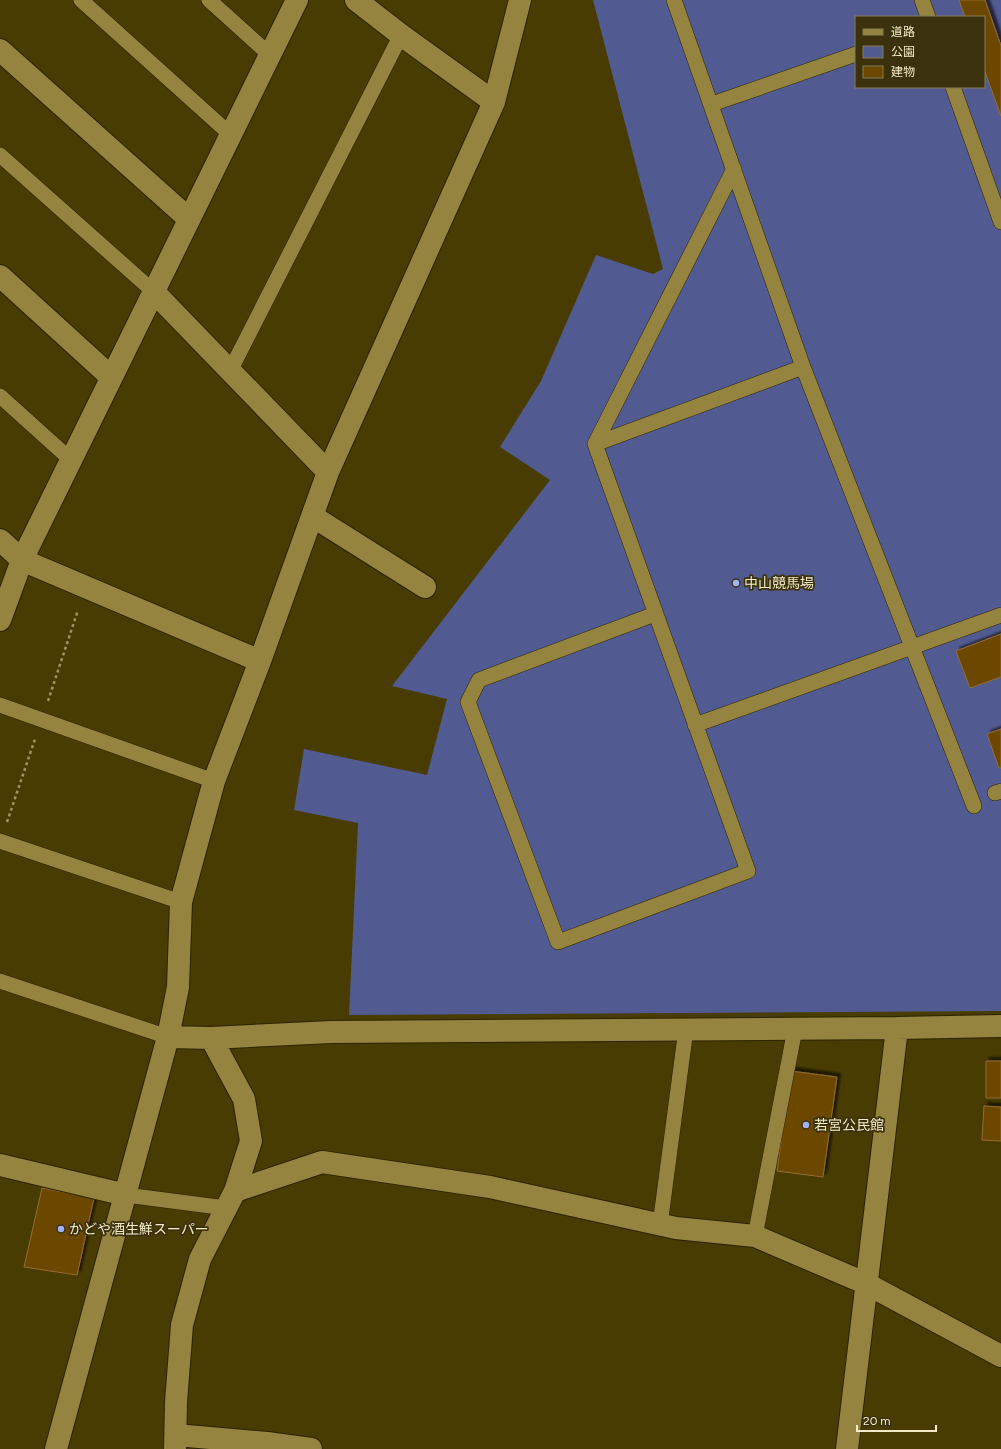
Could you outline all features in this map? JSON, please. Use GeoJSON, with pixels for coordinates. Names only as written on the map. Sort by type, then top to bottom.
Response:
{"type":"FeatureCollection","features":[{"type":"Feature","properties":{"kind":"street"},"geometry":{"type":"LineString","coordinates":[[0,620],[22,560],[297,0]]}},
{"type":"Feature","properties":{"kind":"street"},"geometry":{"type":"LineString","coordinates":[[356,0],[401,35],[494,102]]}},
{"type":"Feature","properties":{"kind":"street"},"geometry":{"type":"LineString","coordinates":[[56,1449],[168,1036],[178,987],[181,902],[214,781],[260,661],[328,472],[494,102],[520,0]]}},
{"type":"Feature","properties":{"kind":"street"},"geometry":{"type":"LineString","coordinates":[[2,58],[189,219]]}},
{"type":"Feature","properties":{"kind":"street"},"geometry":{"type":"LineString","coordinates":[[0,276],[111,377]]}},
{"type":"Feature","properties":{"kind":"street"},"geometry":{"type":"LineString","coordinates":[[154,292],[328,472]]}},
{"type":"Feature","properties":{"kind":"street"},"geometry":{"type":"LineString","coordinates":[[312,516],[425,587]]}},
{"type":"Feature","properties":{"kind":"street"},"geometry":{"type":"LineString","coordinates":[[0,540],[22,560],[260,661]]}},
{"type":"Feature","properties":{"kind":"street"},"geometry":{"type":"LineString","coordinates":[[168,1036],[211,1038],[332,1032],[1001,1026]]}},
{"type":"Feature","properties":{"kind":"street"},"geometry":{"type":"LineString","coordinates":[[847,1449],[897,1028]]}},
{"type":"Feature","properties":{"kind":"street"},"geometry":{"type":"LineString","coordinates":[[211,1038],[244,1099],[251,1141],[230,1200],[200,1259],[182,1325],[176,1402],[176,1442],[267,1443],[311,1449]]}},
{"type":"Feature","properties":{"kind":"street"},"geometry":{"type":"LineString","coordinates":[[230,1200],[322,1162],[490,1187],[676,1228],[755,1236],[867,1284],[1001,1356]]}},
{"type":"Feature","properties":{"kind":"street"},"geometry":{"type":"LineString","coordinates":[[0,1165],[126,1195]]}},
{"type":"Feature","properties":{"kind":"lane"},"geometry":{"type":"LineString","coordinates":[[81,0],[231,135]]}},
{"type":"Feature","properties":{"kind":"lane"},"geometry":{"type":"LineString","coordinates":[[209,0],[270,55]]}},
{"type":"Feature","properties":{"kind":"lane"},"geometry":{"type":"LineString","coordinates":[[674,0],[712,104],[803,367],[974,806]]}},
{"type":"Feature","properties":{"kind":"lane"},"geometry":{"type":"LineString","coordinates":[[922,0],[928,16]]}},
{"type":"Feature","properties":{"kind":"lane"},"geometry":{"type":"LineString","coordinates":[[230,372],[401,35]]}},
{"type":"Feature","properties":{"kind":"lane"},"geometry":{"type":"LineString","coordinates":[[712,104],[855,54]]}},
{"type":"Feature","properties":{"kind":"lane"},"geometry":{"type":"LineString","coordinates":[[953,88],[1001,222]]}},
{"type":"Feature","properties":{"kind":"lane"},"geometry":{"type":"LineString","coordinates":[[0,155],[154,292]]}},
{"type":"Feature","properties":{"kind":"lane"},"geometry":{"type":"LineString","coordinates":[[656,614],[479,680],[468,702],[558,942],[748,871],[695,725],[656,614],[595,444],[734,169]]}},
{"type":"Feature","properties":{"kind":"lane"},"geometry":{"type":"LineString","coordinates":[[595,444],[803,367]]}},
{"type":"Feature","properties":{"kind":"lane"},"geometry":{"type":"LineString","coordinates":[[0,396],[71,460]]}},
{"type":"Feature","properties":{"kind":"lane"},"geometry":{"type":"LineString","coordinates":[[695,725],[1001,615]]}},
{"type":"Feature","properties":{"kind":"lane"},"geometry":{"type":"LineString","coordinates":[[0,705],[214,781]]}},
{"type":"Feature","properties":{"kind":"lane"},"geometry":{"type":"LineString","coordinates":[[0,841],[181,902]]}},
{"type":"Feature","properties":{"kind":"lane"},"geometry":{"type":"LineString","coordinates":[[0,982],[168,1036]]}},
{"type":"Feature","properties":{"kind":"lane"},"geometry":{"type":"LineString","coordinates":[[660,1225],[686,1029]]}},
{"type":"Feature","properties":{"kind":"lane"},"geometry":{"type":"LineString","coordinates":[[755,1236],[795,1029]]}},
{"type":"Feature","properties":{"kind":"lane"},"geometry":{"type":"LineString","coordinates":[[126,1195],[230,1200]]}},
{"type":"Feature","properties":{"kind":"green space","name":"中山競馬場"},"geometry":{"type":"Polygon","coordinates":[[[593,0],[1001,0],[1001,1011],[349,1015],[358,823],[294,810],[304,749],[427,775],[447,699],[392,686],[550,480],[500,447],[541,381],[596,255],[653,274],[663,269],[593,0]]]}},
{"type":"Feature","properties":{"kind":"building"},"geometry":{"type":"Polygon","coordinates":[[[959,0],[985,0],[1001,46],[1001,116],[985,72],[985,16],[965,16],[959,0]]]}},
{"type":"Feature","properties":{"kind":"building"},"geometry":{"type":"Polygon","coordinates":[[[1001,634],[1001,677],[970,688],[956,651],[1001,634]]]}},
{"type":"Feature","properties":{"kind":"building"},"geometry":{"type":"Polygon","coordinates":[[[1001,729],[1001,768],[999,768],[987,734],[1001,729]]]}},
{"type":"Feature","properties":{"kind":"building"},"geometry":{"type":"Polygon","coordinates":[[[986,1061],[1001,1061],[1001,1098],[986,1098],[986,1061]]]}},
{"type":"Feature","properties":{"kind":"building"},"geometry":{"type":"Polygon","coordinates":[[[791,1071],[837,1077],[823,1177],[777,1171],[791,1071]]]}},
{"type":"Feature","properties":{"kind":"building"},"geometry":{"type":"Polygon","coordinates":[[[984,1106],[1001,1107],[1001,1141],[982,1140],[984,1106]]]}},
{"type":"Feature","properties":{"kind":"building"},"geometry":{"type":"Polygon","coordinates":[[[42,1188],[94,1198],[77,1275],[24,1267],[42,1188]]]}},
{"type":"Feature","properties":{"kind":"place","name":"中山競馬場"},"geometry":{"type":"Point","coordinates":[736,583]}},
{"type":"Feature","properties":{"kind":"place","name":"若宮公民館"},"geometry":{"type":"Point","coordinates":[806,1125]}},
{"type":"Feature","properties":{"kind":"place","name":"かどや酒生鮮スーパー"},"geometry":{"type":"Point","coordinates":[61,1229]}}]}
